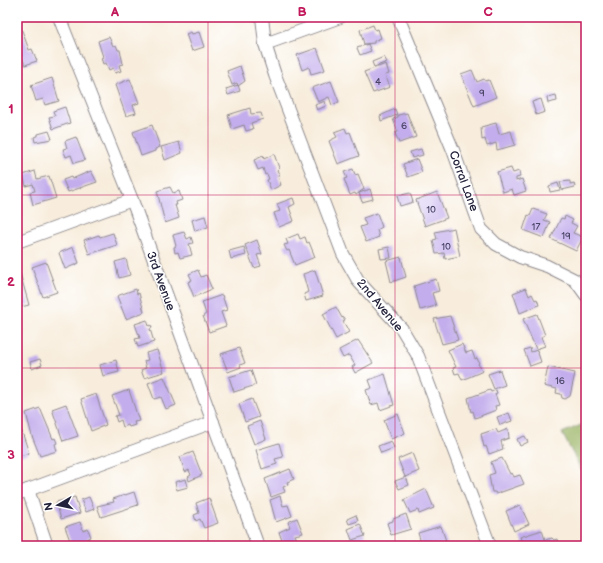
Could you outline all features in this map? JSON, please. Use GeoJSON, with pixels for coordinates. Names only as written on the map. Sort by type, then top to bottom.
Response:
{"type":"FeatureCollection","features":[{"type":"Feature","properties":{"kind":"street","name":"3rd Avenue"},"geometry":{"type":"LineString","coordinates":[[59,17],[132,200],[258,546]]}},
{"type":"Feature","properties":{"kind":"street","name":"2nd Avenue"},"geometry":{"type":"LineString","coordinates":[[262,17],[265,44],[275,75],[343,254],[359,282],[402,329],[418,356],[490,546]]}},
{"type":"Feature","properties":{"kind":"street"},"geometry":{"type":"LineString","coordinates":[[265,44],[340,17]]}},
{"type":"Feature","properties":{"kind":"street","name":"Corral Lane"},"geometry":{"type":"LineString","coordinates":[[398,17],[452,150],[481,228],[496,244],[514,254],[547,266],[575,280],[586,295]]}},
{"type":"Feature","properties":{"kind":"street"},"geometry":{"type":"LineString","coordinates":[[17,242],[132,200]]}},
{"type":"Feature","properties":{"kind":"street"},"geometry":{"type":"LineString","coordinates":[[47,546],[23,492],[213,422]]}},
{"type":"Feature","properties":{"kind":"green space"},"geometry":{"type":"Polygon","coordinates":[[[586,423],[586,470],[582,471],[562,433],[586,423]]]}},
{"type":"Feature","properties":{"kind":"building"},"geometry":{"type":"Polygon","coordinates":[[[17,23],[19,26],[20,25],[29,50],[32,49],[37,61],[25,65],[19,48],[17,49],[17,23]]]}},
{"type":"Feature","properties":{"kind":"building"},"geometry":{"type":"Polygon","coordinates":[[[373,25],[375,30],[378,29],[381,38],[374,41],[374,43],[364,44],[360,30],[373,25]]]}},
{"type":"Feature","properties":{"kind":"building"},"geometry":{"type":"Polygon","coordinates":[[[191,32],[192,34],[199,32],[204,47],[192,51],[186,34],[191,32]]]}},
{"type":"Feature","properties":{"kind":"building"},"geometry":{"type":"Polygon","coordinates":[[[109,37],[113,46],[116,45],[118,50],[120,50],[123,64],[119,65],[121,71],[115,73],[113,68],[109,70],[106,63],[103,64],[101,58],[103,57],[98,41],[109,37]]]}},
{"type":"Feature","properties":{"kind":"building"},"geometry":{"type":"Polygon","coordinates":[[[368,44],[371,51],[360,55],[357,48],[368,44]]]}},
{"type":"Feature","properties":{"kind":"building"},"geometry":{"type":"Polygon","coordinates":[[[317,48],[325,70],[311,74],[309,67],[302,70],[297,55],[317,48]]]}},
{"type":"Feature","properties":{"kind":"building"},"geometry":{"type":"Polygon","coordinates":[[[384,57],[387,62],[374,67],[372,62],[384,57]]]}},
{"type":"Feature","properties":{"kind":"building"},"geometry":{"type":"Polygon","coordinates":[[[386,64],[389,74],[385,75],[390,87],[373,93],[364,72],[386,64]]]}},
{"type":"Feature","properties":{"kind":"building"},"geometry":{"type":"Polygon","coordinates":[[[240,66],[245,81],[238,86],[237,83],[232,85],[227,71],[240,66]]]}},
{"type":"Feature","properties":{"kind":"building"},"geometry":{"type":"Polygon","coordinates":[[[472,70],[477,82],[484,79],[485,81],[489,80],[496,97],[474,106],[461,74],[472,70]]]}},
{"type":"Feature","properties":{"kind":"building"},"geometry":{"type":"Polygon","coordinates":[[[52,78],[59,101],[45,105],[43,99],[36,101],[31,85],[52,78]]]}},
{"type":"Feature","properties":{"kind":"building"},"geometry":{"type":"Polygon","coordinates":[[[130,79],[139,103],[133,105],[136,113],[126,116],[115,85],[130,79]]]}},
{"type":"Feature","properties":{"kind":"building"},"geometry":{"type":"Polygon","coordinates":[[[331,81],[339,102],[332,105],[329,97],[318,102],[312,88],[331,81]]]}},
{"type":"Feature","properties":{"kind":"building"},"geometry":{"type":"Polygon","coordinates":[[[238,85],[240,91],[228,95],[226,89],[238,85]]]}},
{"type":"Feature","properties":{"kind":"building"},"geometry":{"type":"Polygon","coordinates":[[[556,95],[557,101],[548,103],[547,97],[556,95]]]}},
{"type":"Feature","properties":{"kind":"building"},"geometry":{"type":"Polygon","coordinates":[[[541,99],[545,112],[536,115],[532,102],[541,99]]]}},
{"type":"Feature","properties":{"kind":"building"},"geometry":{"type":"Polygon","coordinates":[[[325,101],[326,106],[317,110],[315,105],[325,101]]]}},
{"type":"Feature","properties":{"kind":"building"},"geometry":{"type":"Polygon","coordinates":[[[65,107],[70,123],[53,129],[49,117],[55,116],[53,111],[65,107]]]}},
{"type":"Feature","properties":{"kind":"building"},"geometry":{"type":"Polygon","coordinates":[[[250,108],[251,114],[261,113],[263,119],[251,123],[253,129],[246,131],[244,125],[232,129],[228,115],[250,108]]]}},
{"type":"Feature","properties":{"kind":"building"},"geometry":{"type":"Polygon","coordinates":[[[395,109],[397,115],[381,121],[380,116],[395,109]]]}},
{"type":"Feature","properties":{"kind":"building"},"geometry":{"type":"Polygon","coordinates":[[[407,113],[416,137],[399,143],[395,133],[398,132],[393,119],[398,117],[398,115],[407,113]]]}},
{"type":"Feature","properties":{"kind":"building"},"geometry":{"type":"Polygon","coordinates":[[[496,123],[499,134],[511,131],[515,145],[497,150],[496,143],[487,146],[485,139],[482,140],[481,127],[496,123]]]}},
{"type":"Feature","properties":{"kind":"building"},"geometry":{"type":"Polygon","coordinates":[[[152,125],[160,147],[155,149],[155,151],[141,156],[133,132],[152,125]]]}},
{"type":"Feature","properties":{"kind":"building"},"geometry":{"type":"Polygon","coordinates":[[[345,128],[347,133],[350,132],[359,156],[338,164],[329,141],[337,137],[334,132],[345,128]]]}},
{"type":"Feature","properties":{"kind":"building"},"geometry":{"type":"Polygon","coordinates":[[[49,131],[52,139],[35,142],[34,137],[38,136],[38,134],[49,131]]]}},
{"type":"Feature","properties":{"kind":"building"},"geometry":{"type":"Polygon","coordinates":[[[76,137],[85,160],[74,163],[71,155],[66,157],[63,149],[67,148],[65,141],[76,137]]]}},
{"type":"Feature","properties":{"kind":"building"},"geometry":{"type":"Polygon","coordinates":[[[179,142],[182,153],[165,160],[161,147],[179,142]]]}},
{"type":"Feature","properties":{"kind":"building"},"geometry":{"type":"Polygon","coordinates":[[[421,149],[423,155],[412,158],[410,152],[421,149]]]}},
{"type":"Feature","properties":{"kind":"building"},"geometry":{"type":"Polygon","coordinates":[[[274,154],[279,168],[277,170],[280,176],[278,176],[281,185],[271,190],[267,180],[269,179],[267,174],[265,175],[263,168],[258,170],[254,160],[263,156],[264,159],[274,154]]]}},
{"type":"Feature","properties":{"kind":"building"},"geometry":{"type":"Polygon","coordinates":[[[417,159],[422,172],[408,177],[403,164],[417,159]]]}},
{"type":"Feature","properties":{"kind":"building"},"geometry":{"type":"Polygon","coordinates":[[[511,168],[513,173],[519,171],[520,177],[516,178],[516,181],[522,179],[526,191],[514,195],[512,189],[503,192],[497,172],[511,168]]]}},
{"type":"Feature","properties":{"kind":"building"},"geometry":{"type":"Polygon","coordinates":[[[353,169],[355,175],[358,174],[364,189],[356,195],[355,193],[350,195],[344,179],[347,178],[344,172],[353,169]]]}},
{"type":"Feature","properties":{"kind":"building"},"geometry":{"type":"Polygon","coordinates":[[[35,171],[37,179],[49,176],[56,198],[33,205],[30,192],[35,191],[33,184],[26,186],[23,175],[35,171]]]}},
{"type":"Feature","properties":{"kind":"building"},"geometry":{"type":"Polygon","coordinates":[[[91,171],[97,182],[68,192],[63,180],[71,177],[72,179],[91,171]]]}},
{"type":"Feature","properties":{"kind":"building"},"geometry":{"type":"Polygon","coordinates":[[[570,181],[570,184],[574,183],[575,187],[562,190],[560,182],[570,181]]]}},
{"type":"Feature","properties":{"kind":"building"},"geometry":{"type":"Polygon","coordinates":[[[558,183],[560,190],[550,192],[549,186],[558,183]]]}},
{"type":"Feature","properties":{"kind":"building"},"geometry":{"type":"Polygon","coordinates":[[[170,187],[173,193],[179,191],[182,200],[176,202],[177,205],[175,205],[179,218],[165,223],[157,191],[170,187]]]}},
{"type":"Feature","properties":{"kind":"building"},"geometry":{"type":"Polygon","coordinates":[[[370,189],[373,199],[362,202],[359,193],[370,189]]]}},
{"type":"Feature","properties":{"kind":"building"},"geometry":{"type":"Polygon","coordinates":[[[437,192],[447,218],[425,226],[416,200],[437,192]]]}},
{"type":"Feature","properties":{"kind":"building"},"geometry":{"type":"Polygon","coordinates":[[[410,193],[413,202],[400,206],[397,196],[410,193]]]}},
{"type":"Feature","properties":{"kind":"building"},"geometry":{"type":"Polygon","coordinates":[[[293,198],[295,204],[289,207],[294,221],[279,227],[274,213],[280,211],[277,204],[293,198]]]}},
{"type":"Feature","properties":{"kind":"building"},"geometry":{"type":"Polygon","coordinates":[[[533,209],[547,214],[544,220],[550,222],[544,238],[523,230],[528,215],[530,216],[533,209]]]}},
{"type":"Feature","properties":{"kind":"building"},"geometry":{"type":"Polygon","coordinates":[[[377,213],[382,227],[377,230],[379,237],[366,242],[360,227],[366,225],[363,218],[377,213]]]}},
{"type":"Feature","properties":{"kind":"building"},"geometry":{"type":"Polygon","coordinates":[[[205,216],[208,227],[195,231],[192,220],[205,216]]]}},
{"type":"Feature","properties":{"kind":"building"},"geometry":{"type":"Polygon","coordinates":[[[565,216],[573,220],[571,223],[577,226],[573,233],[583,237],[576,251],[551,239],[561,218],[564,219],[565,216]]]}},
{"type":"Feature","properties":{"kind":"building"},"geometry":{"type":"Polygon","coordinates":[[[454,228],[460,256],[445,259],[444,253],[436,254],[433,240],[437,239],[435,232],[454,228]]]}},
{"type":"Feature","properties":{"kind":"building"},"geometry":{"type":"Polygon","coordinates":[[[184,232],[187,239],[191,237],[193,243],[189,244],[192,255],[180,258],[178,252],[175,253],[174,247],[176,246],[173,235],[184,232]]]}},
{"type":"Feature","properties":{"kind":"building"},"geometry":{"type":"Polygon","coordinates":[[[113,233],[117,245],[89,254],[84,240],[99,235],[100,237],[113,233]]]}},
{"type":"Feature","properties":{"kind":"building"},"geometry":{"type":"Polygon","coordinates":[[[298,234],[300,239],[305,237],[307,243],[309,242],[315,257],[295,265],[289,250],[287,251],[284,245],[288,244],[286,239],[298,234]]]}},
{"type":"Feature","properties":{"kind":"building"},"geometry":{"type":"Polygon","coordinates":[[[257,240],[262,254],[257,255],[261,266],[254,268],[245,245],[257,240]]]}},
{"type":"Feature","properties":{"kind":"building"},"geometry":{"type":"Polygon","coordinates":[[[73,247],[79,263],[65,269],[59,253],[73,247]]]}},
{"type":"Feature","properties":{"kind":"building"},"geometry":{"type":"Polygon","coordinates":[[[244,247],[246,255],[231,259],[229,251],[244,247]]]}},
{"type":"Feature","properties":{"kind":"building"},"geometry":{"type":"Polygon","coordinates":[[[389,247],[391,258],[381,259],[379,249],[389,247]]]}},
{"type":"Feature","properties":{"kind":"building"},"geometry":{"type":"Polygon","coordinates":[[[401,257],[406,277],[391,282],[386,261],[401,257]]]}},
{"type":"Feature","properties":{"kind":"building"},"geometry":{"type":"Polygon","coordinates":[[[126,259],[130,275],[119,278],[115,262],[126,259]]]}},
{"type":"Feature","properties":{"kind":"building"},"geometry":{"type":"Polygon","coordinates":[[[46,262],[57,292],[43,297],[32,267],[46,262]]]}},
{"type":"Feature","properties":{"kind":"building"},"geometry":{"type":"Polygon","coordinates":[[[198,270],[201,277],[206,275],[212,289],[194,297],[188,282],[192,280],[189,274],[198,270]]]}},
{"type":"Feature","properties":{"kind":"building"},"geometry":{"type":"Polygon","coordinates":[[[315,270],[323,296],[306,301],[304,294],[308,292],[303,274],[315,270]]]}},
{"type":"Feature","properties":{"kind":"building"},"geometry":{"type":"Polygon","coordinates":[[[20,273],[29,305],[17,308],[17,274],[20,273]]]}},
{"type":"Feature","properties":{"kind":"building"},"geometry":{"type":"Polygon","coordinates":[[[436,279],[439,291],[432,293],[436,306],[420,310],[414,286],[436,279]]]}},
{"type":"Feature","properties":{"kind":"building"},"geometry":{"type":"Polygon","coordinates":[[[526,288],[529,296],[532,294],[535,300],[537,299],[539,305],[520,313],[513,293],[526,288]]]}},
{"type":"Feature","properties":{"kind":"building"},"geometry":{"type":"Polygon","coordinates":[[[136,289],[137,294],[139,293],[144,312],[126,319],[117,296],[136,289]]]}},
{"type":"Feature","properties":{"kind":"building"},"geometry":{"type":"Polygon","coordinates":[[[222,295],[227,310],[221,312],[226,326],[209,332],[203,316],[206,314],[202,302],[222,295]]]}},
{"type":"Feature","properties":{"kind":"building"},"geometry":{"type":"Polygon","coordinates":[[[336,307],[342,318],[343,317],[345,320],[343,321],[349,332],[336,339],[323,314],[336,307]]]}},
{"type":"Feature","properties":{"kind":"building"},"geometry":{"type":"Polygon","coordinates":[[[537,314],[545,335],[541,337],[545,346],[536,349],[523,319],[537,314]]]}},
{"type":"Feature","properties":{"kind":"building"},"geometry":{"type":"Polygon","coordinates":[[[450,316],[458,340],[442,344],[434,319],[450,316]]]}},
{"type":"Feature","properties":{"kind":"building"},"geometry":{"type":"Polygon","coordinates":[[[147,320],[149,326],[151,325],[152,328],[150,329],[154,342],[138,347],[135,339],[140,338],[135,324],[147,320]]]}},
{"type":"Feature","properties":{"kind":"building"},"geometry":{"type":"Polygon","coordinates":[[[358,340],[373,363],[355,373],[352,367],[355,365],[349,355],[343,358],[339,350],[358,340]]]}},
{"type":"Feature","properties":{"kind":"building"},"geometry":{"type":"Polygon","coordinates":[[[462,344],[466,353],[472,351],[475,359],[477,358],[478,364],[483,371],[462,380],[459,373],[455,374],[453,368],[456,367],[448,350],[462,344]]]}},
{"type":"Feature","properties":{"kind":"building"},"geometry":{"type":"Polygon","coordinates":[[[239,348],[245,363],[240,365],[241,367],[228,372],[221,354],[239,348]]]}},
{"type":"Feature","properties":{"kind":"building"},"geometry":{"type":"Polygon","coordinates":[[[530,348],[531,352],[537,350],[541,362],[530,366],[524,350],[530,348]]]}},
{"type":"Feature","properties":{"kind":"building"},"geometry":{"type":"Polygon","coordinates":[[[157,350],[164,372],[144,378],[141,370],[146,368],[144,361],[148,360],[146,353],[157,350]]]}},
{"type":"Feature","properties":{"kind":"building"},"geometry":{"type":"Polygon","coordinates":[[[40,359],[42,365],[32,369],[30,362],[40,359]]]}},
{"type":"Feature","properties":{"kind":"building"},"geometry":{"type":"Polygon","coordinates":[[[116,360],[119,372],[103,376],[100,365],[116,360]]]}},
{"type":"Feature","properties":{"kind":"building"},"geometry":{"type":"Polygon","coordinates":[[[548,367],[575,373],[570,396],[565,399],[562,398],[561,394],[556,393],[557,389],[544,386],[548,367]]]}},
{"type":"Feature","properties":{"kind":"building"},"geometry":{"type":"Polygon","coordinates":[[[251,370],[256,385],[234,392],[229,377],[251,370]]]}},
{"type":"Feature","properties":{"kind":"building"},"geometry":{"type":"Polygon","coordinates":[[[500,370],[505,385],[494,389],[488,374],[500,370]]]}},
{"type":"Feature","properties":{"kind":"building"},"geometry":{"type":"Polygon","coordinates":[[[385,374],[394,405],[380,410],[378,403],[371,405],[366,390],[372,388],[369,380],[385,374]]]}},
{"type":"Feature","properties":{"kind":"building"},"geometry":{"type":"Polygon","coordinates":[[[164,377],[176,405],[166,409],[161,397],[154,399],[148,383],[164,377]]]}},
{"type":"Feature","properties":{"kind":"building"},"geometry":{"type":"Polygon","coordinates":[[[129,390],[139,421],[134,422],[135,425],[123,427],[121,420],[117,422],[115,416],[119,415],[112,396],[129,390]]]}},
{"type":"Feature","properties":{"kind":"building"},"geometry":{"type":"Polygon","coordinates":[[[490,390],[491,392],[496,390],[497,393],[495,394],[499,405],[495,406],[496,410],[475,418],[473,411],[471,412],[468,398],[490,390]]]}},
{"type":"Feature","properties":{"kind":"building"},"geometry":{"type":"Polygon","coordinates":[[[96,394],[106,425],[91,431],[81,399],[96,394]]]}},
{"type":"Feature","properties":{"kind":"building"},"geometry":{"type":"Polygon","coordinates":[[[252,399],[259,417],[245,422],[239,404],[252,399]]]}},
{"type":"Feature","properties":{"kind":"building"},"geometry":{"type":"Polygon","coordinates":[[[66,404],[78,436],[63,441],[52,409],[66,404]]]}},
{"type":"Feature","properties":{"kind":"building"},"geometry":{"type":"Polygon","coordinates":[[[40,408],[53,439],[55,438],[57,443],[55,444],[57,451],[40,456],[32,436],[26,413],[40,408]]]}},
{"type":"Feature","properties":{"kind":"building"},"geometry":{"type":"Polygon","coordinates":[[[509,413],[512,421],[500,425],[497,417],[509,413]]]}},
{"type":"Feature","properties":{"kind":"building"},"geometry":{"type":"Polygon","coordinates":[[[398,414],[405,433],[391,439],[384,420],[398,414]]]}},
{"type":"Feature","properties":{"kind":"building"},"geometry":{"type":"Polygon","coordinates":[[[260,421],[266,439],[254,444],[247,426],[260,421]]]}},
{"type":"Feature","properties":{"kind":"building"},"geometry":{"type":"Polygon","coordinates":[[[21,429],[29,453],[17,457],[17,430],[21,429]]]}},
{"type":"Feature","properties":{"kind":"building"},"geometry":{"type":"Polygon","coordinates":[[[496,429],[498,433],[508,429],[509,438],[501,441],[503,449],[489,454],[486,446],[484,447],[481,434],[496,429]]]}},
{"type":"Feature","properties":{"kind":"building"},"geometry":{"type":"Polygon","coordinates":[[[525,436],[528,442],[520,446],[517,439],[525,436]]]}},
{"type":"Feature","properties":{"kind":"building"},"geometry":{"type":"Polygon","coordinates":[[[391,441],[394,448],[381,453],[378,446],[391,441]]]}},
{"type":"Feature","properties":{"kind":"building"},"geometry":{"type":"Polygon","coordinates":[[[279,443],[283,457],[275,459],[277,464],[262,469],[256,450],[279,443]]]}},
{"type":"Feature","properties":{"kind":"building"},"geometry":{"type":"Polygon","coordinates":[[[193,452],[202,475],[189,481],[188,477],[191,475],[189,470],[185,472],[180,457],[193,452]]]}},
{"type":"Feature","properties":{"kind":"building"},"geometry":{"type":"Polygon","coordinates":[[[412,453],[419,471],[405,477],[398,459],[412,453]]]}},
{"type":"Feature","properties":{"kind":"building"},"geometry":{"type":"Polygon","coordinates":[[[502,458],[510,474],[512,473],[514,477],[520,475],[524,484],[496,494],[495,492],[492,492],[489,475],[495,473],[491,462],[502,458]]]}},
{"type":"Feature","properties":{"kind":"building"},"geometry":{"type":"Polygon","coordinates":[[[290,469],[294,479],[287,482],[288,485],[283,487],[285,492],[271,497],[265,479],[290,469]]]}},
{"type":"Feature","properties":{"kind":"building"},"geometry":{"type":"Polygon","coordinates":[[[406,477],[409,485],[399,489],[395,481],[406,477]]]}},
{"type":"Feature","properties":{"kind":"building"},"geometry":{"type":"Polygon","coordinates":[[[186,479],[188,487],[177,490],[175,482],[186,479]]]}},
{"type":"Feature","properties":{"kind":"building"},"geometry":{"type":"Polygon","coordinates":[[[426,489],[434,508],[419,514],[418,510],[410,513],[404,500],[426,489]]]}},
{"type":"Feature","properties":{"kind":"building"},"geometry":{"type":"Polygon","coordinates":[[[134,492],[138,505],[101,517],[97,506],[114,502],[113,499],[134,492]]]}},
{"type":"Feature","properties":{"kind":"building"},"geometry":{"type":"Polygon","coordinates":[[[280,496],[283,506],[288,505],[292,516],[276,522],[270,500],[280,496]]]}},
{"type":"Feature","properties":{"kind":"building"},"geometry":{"type":"Polygon","coordinates":[[[75,497],[80,513],[61,519],[56,502],[75,497]]]}},
{"type":"Feature","properties":{"kind":"building"},"geometry":{"type":"Polygon","coordinates":[[[89,497],[94,509],[86,512],[81,500],[89,497]]]}},
{"type":"Feature","properties":{"kind":"building"},"geometry":{"type":"Polygon","coordinates":[[[209,498],[218,523],[204,528],[200,519],[196,521],[194,515],[199,513],[196,503],[209,498]]]}},
{"type":"Feature","properties":{"kind":"building"},"geometry":{"type":"Polygon","coordinates":[[[520,505],[529,524],[514,531],[506,511],[520,505]]]}},
{"type":"Feature","properties":{"kind":"building"},"geometry":{"type":"Polygon","coordinates":[[[406,514],[411,529],[391,535],[387,523],[406,514]]]}},
{"type":"Feature","properties":{"kind":"building"},"geometry":{"type":"Polygon","coordinates":[[[356,515],[358,521],[349,524],[347,519],[356,515]]]}},
{"type":"Feature","properties":{"kind":"building"},"geometry":{"type":"Polygon","coordinates":[[[297,518],[303,533],[295,535],[298,542],[284,546],[279,532],[290,527],[288,522],[297,518]]]}},
{"type":"Feature","properties":{"kind":"building"},"geometry":{"type":"Polygon","coordinates":[[[80,522],[83,531],[88,529],[91,537],[87,539],[90,546],[72,546],[65,527],[80,522]]]}},
{"type":"Feature","properties":{"kind":"building"},"geometry":{"type":"Polygon","coordinates":[[[360,524],[365,536],[352,540],[348,529],[360,524]]]}},
{"type":"Feature","properties":{"kind":"building"},"geometry":{"type":"Polygon","coordinates":[[[441,526],[447,544],[422,546],[418,533],[441,526]]]}},
{"type":"Feature","properties":{"kind":"building"},"geometry":{"type":"Polygon","coordinates":[[[542,530],[545,540],[552,538],[554,540],[557,539],[558,544],[555,544],[556,546],[523,546],[520,537],[542,530]]]}}]}
